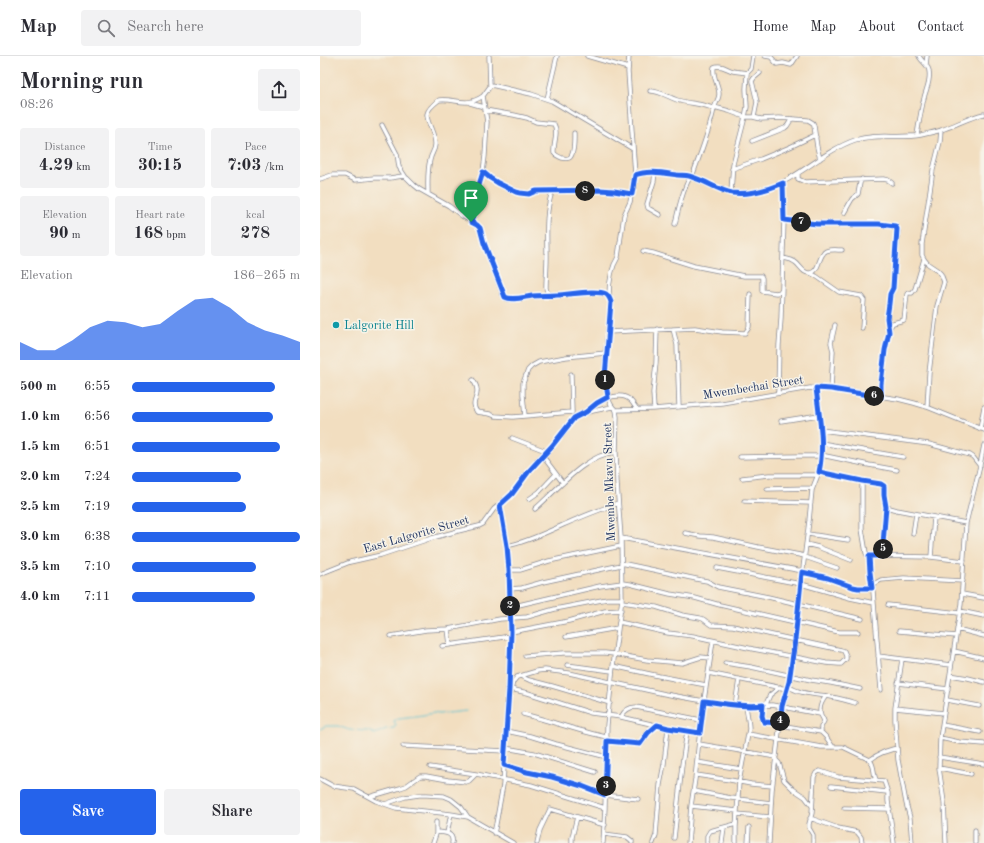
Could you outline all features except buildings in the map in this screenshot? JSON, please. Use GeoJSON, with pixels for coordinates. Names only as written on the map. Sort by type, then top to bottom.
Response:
{"type":"FeatureCollection","features":[{"type":"Feature","properties":{"kind":"street"},"geometry":{"type":"LineString","coordinates":[[468,103],[482,96],[490,86],[489,56]]}},
{"type":"Feature","properties":{"kind":"street"},"geometry":{"type":"LineString","coordinates":[[547,99],[557,56]]}},
{"type":"Feature","properties":{"kind":"street"},"geometry":{"type":"LineString","coordinates":[[587,56],[628,68]]}},
{"type":"Feature","properties":{"kind":"street","name":"Mwembe Mkavu Street"},"geometry":{"type":"LineString","coordinates":[[603,843],[605,825],[608,716],[614,654],[622,600],[621,538],[616,452],[617,417],[608,397],[605,377],[611,305],[609,297],[610,284],[614,263],[618,257],[624,215],[630,202],[635,175],[628,68],[629,56]]}},
{"type":"Feature","properties":{"kind":"street"},"geometry":{"type":"LineString","coordinates":[[731,192],[732,169],[747,107],[747,73],[751,69],[753,56]]}},
{"type":"Feature","properties":{"kind":"street"},"geometry":{"type":"LineString","coordinates":[[765,56],[777,64],[783,63],[791,65],[797,56]]}},
{"type":"Feature","properties":{"kind":"street"},"geometry":{"type":"LineString","coordinates":[[917,135],[923,99],[929,81],[929,69],[919,56]]}},
{"type":"Feature","properties":{"kind":"street"},"geometry":{"type":"LineString","coordinates":[[926,56],[926,66]]}},
{"type":"Feature","properties":{"kind":"street"},"geometry":{"type":"LineString","coordinates":[[676,224],[683,193],[688,181],[692,177],[710,125],[719,93],[713,72],[714,67],[719,66],[734,71],[747,73]]}},
{"type":"Feature","properties":{"kind":"street"},"geometry":{"type":"LineString","coordinates":[[754,117],[756,102],[752,81],[760,73]]}},
{"type":"Feature","properties":{"kind":"street"},"geometry":{"type":"LineString","coordinates":[[490,86],[494,85],[547,99],[562,106],[633,149]]}},
{"type":"Feature","properties":{"kind":"street"},"geometry":{"type":"LineString","coordinates":[[650,91],[658,92],[678,100],[729,111],[745,117],[811,121],[814,126],[820,158]]}},
{"type":"Feature","properties":{"kind":"street"},"geometry":{"type":"LineString","coordinates":[[471,222],[483,172],[487,136],[487,122],[482,96]]}},
{"type":"Feature","properties":{"kind":"street"},"geometry":{"type":"LineString","coordinates":[[428,194],[428,171],[435,144],[433,130],[427,119],[428,112],[440,100],[468,103],[536,122],[554,124],[556,134],[554,153],[557,156],[566,159],[572,154],[574,133]]}},
{"type":"Feature","properties":{"kind":"street"},"geometry":{"type":"LineString","coordinates":[[635,175],[655,172],[692,177],[731,192],[744,193],[764,190],[783,183],[820,158],[843,145],[863,138],[917,135],[941,130],[984,114]]}},
{"type":"Feature","properties":{"kind":"street"},"geometry":{"type":"LineString","coordinates":[[752,141],[785,128],[792,119]]}},
{"type":"Feature","properties":{"kind":"street"},"geometry":{"type":"LineString","coordinates":[[382,125],[397,154],[399,167],[405,176],[414,185],[449,206],[480,228],[484,243],[507,299],[540,295],[596,293],[607,294],[609,297]]}},
{"type":"Feature","properties":{"kind":"street"},"geometry":{"type":"LineString","coordinates":[[927,407],[929,373],[937,306],[944,282],[941,274],[924,259],[922,255],[922,244],[933,170],[940,142],[941,130]]}},
{"type":"Feature","properties":{"kind":"street"},"geometry":{"type":"LineString","coordinates":[[732,169],[756,161],[813,136],[816,138]]}},
{"type":"Feature","properties":{"kind":"street"},"geometry":{"type":"LineString","coordinates":[[483,172],[498,183],[516,192],[525,194],[536,191],[552,192],[608,190],[632,194]]}},
{"type":"Feature","properties":{"kind":"street"},"geometry":{"type":"LineString","coordinates":[[655,172],[647,204],[648,208],[660,215]]}},
{"type":"Feature","properties":{"kind":"street"},"geometry":{"type":"LineString","coordinates":[[798,174],[798,179],[805,182],[887,179],[892,183]]}},
{"type":"Feature","properties":{"kind":"street"},"geometry":{"type":"LineString","coordinates":[[320,179],[332,175],[345,175],[355,180],[405,176]]}},
{"type":"Feature","properties":{"kind":"street"},"geometry":{"type":"LineString","coordinates":[[844,213],[850,202],[858,194],[862,180]]}},
{"type":"Feature","properties":{"kind":"street"},"geometry":{"type":"LineString","coordinates":[[778,393],[784,220],[783,183]]}},
{"type":"Feature","properties":{"kind":"street"},"geometry":{"type":"LineString","coordinates":[[551,295],[547,292],[546,288],[547,218],[548,206],[552,192]]}},
{"type":"Feature","properties":{"kind":"street"},"geometry":{"type":"LineString","coordinates":[[784,220],[817,224],[879,224],[896,227],[898,231],[893,288],[887,318],[889,332]]}},
{"type":"Feature","properties":{"kind":"street"},"geometry":{"type":"LineString","coordinates":[[810,273],[813,272],[826,251],[842,250]]}},
{"type":"Feature","properties":{"kind":"street"},"geometry":{"type":"LineString","coordinates":[[643,251],[654,252],[694,266],[744,276],[761,276],[761,290],[764,292],[778,293],[782,289]]}},
{"type":"Feature","properties":{"kind":"street"},"geometry":{"type":"LineString","coordinates":[[783,258],[794,261],[806,273],[816,276],[839,292],[861,296],[864,300],[862,328]]}},
{"type":"Feature","properties":{"kind":"street"},"geometry":{"type":"LineString","coordinates":[[881,397],[881,379],[890,327],[893,323],[904,320],[907,294],[912,294],[915,290],[924,259]]}},
{"type":"Feature","properties":{"kind":"street"},"geometry":{"type":"LineString","coordinates":[[608,332],[695,328],[722,332],[745,333],[749,328],[750,294]]}},
{"type":"Feature","properties":{"kind":"street"},"geometry":{"type":"LineString","coordinates":[[831,389],[833,351],[831,343],[835,325]]}},
{"type":"Feature","properties":{"kind":"street"},"geometry":{"type":"LineString","coordinates":[[654,409],[653,393],[657,329]]}},
{"type":"Feature","properties":{"kind":"street"},"geometry":{"type":"LineString","coordinates":[[673,329],[677,345],[679,407]]}},
{"type":"Feature","properties":{"kind":"street"},"geometry":{"type":"LineString","coordinates":[[525,416],[523,395],[524,383],[528,370],[532,366],[539,362],[566,357],[606,353]]}},
{"type":"Feature","properties":{"kind":"street"},"geometry":{"type":"LineString","coordinates":[[571,374],[572,420]]}},
{"type":"Feature","properties":{"kind":"street"},"geometry":{"type":"LineString","coordinates":[[473,380],[477,387],[477,392],[474,399],[474,405],[477,412],[495,416],[513,417],[572,412]]}},
{"type":"Feature","properties":{"kind":"street","name":"Mwembechai Street"},"geometry":{"type":"LineString","coordinates":[[614,409],[654,409],[722,403],[807,388],[816,388],[831,389],[914,403],[982,430]]}},
{"type":"Feature","properties":{"kind":"street"},"geometry":{"type":"LineString","coordinates":[[769,843],[772,786],[782,706],[790,676],[795,640],[812,488],[818,474],[821,456],[821,430],[816,388]]}},
{"type":"Feature","properties":{"kind":"street"},"geometry":{"type":"LineString","coordinates":[[586,412],[597,403],[608,397],[624,397],[630,400],[637,409]]}},
{"type":"Feature","properties":{"kind":"street"},"geometry":{"type":"LineString","coordinates":[[982,430],[984,407]]}},
{"type":"Feature","properties":{"kind":"street","name":"East Lalgorite Street"},"geometry":{"type":"LineString","coordinates":[[320,574],[350,562],[381,555],[483,524],[494,509],[515,490],[572,420],[586,412],[614,409]]}},
{"type":"Feature","properties":{"kind":"street"},"geometry":{"type":"LineString","coordinates":[[781,421],[819,415]]}},
{"type":"Feature","properties":{"kind":"street"},"geometry":{"type":"LineString","coordinates":[[821,430],[935,445],[970,455],[980,466]]}},
{"type":"Feature","properties":{"kind":"street"},"geometry":{"type":"LineString","coordinates":[[512,438],[546,451]]}},
{"type":"Feature","properties":{"kind":"street"},"geometry":{"type":"LineString","coordinates":[[821,443],[903,457]]}},
{"type":"Feature","properties":{"kind":"street"},"geometry":{"type":"LineString","coordinates":[[946,843],[939,768],[940,738],[960,612],[966,523],[984,445]]}},
{"type":"Feature","properties":{"kind":"street"},"geometry":{"type":"LineString","coordinates":[[535,508],[582,467],[610,452],[616,452]]}},
{"type":"Feature","properties":{"kind":"street"},"geometry":{"type":"LineString","coordinates":[[542,455],[563,483]]}},
{"type":"Feature","properties":{"kind":"street"},"geometry":{"type":"LineString","coordinates":[[740,457],[821,456],[897,470]]}},
{"type":"Feature","properties":{"kind":"street"},"geometry":{"type":"LineString","coordinates":[[529,500],[540,492],[556,474]]}},
{"type":"Feature","properties":{"kind":"street"},"geometry":{"type":"LineString","coordinates":[[742,478],[769,475],[818,474],[882,484],[884,488],[886,507],[882,556]]}},
{"type":"Feature","properties":{"kind":"street"},"geometry":{"type":"LineString","coordinates":[[862,481],[862,534],[866,553],[869,556],[881,690]]}},
{"type":"Feature","properties":{"kind":"street"},"geometry":{"type":"LineString","coordinates":[[767,489],[812,488]]}},
{"type":"Feature","properties":{"kind":"street"},"geometry":{"type":"LineString","coordinates":[[744,501],[811,503]]}},
{"type":"Feature","properties":{"kind":"street"},"geometry":{"type":"LineString","coordinates":[[507,546],[533,538],[590,513],[618,503]]}},
{"type":"Feature","properties":{"kind":"street"},"geometry":{"type":"LineString","coordinates":[[494,833],[503,785],[510,689],[511,634],[509,570],[507,546],[500,505]]}},
{"type":"Feature","properties":{"kind":"street"},"geometry":{"type":"LineString","coordinates":[[886,507],[966,523]]}},
{"type":"Feature","properties":{"kind":"street"},"geometry":{"type":"LineString","coordinates":[[912,534],[916,514]]}},
{"type":"Feature","properties":{"kind":"street"},"geometry":{"type":"LineString","coordinates":[[931,557],[934,517]]}},
{"type":"Feature","properties":{"kind":"street"},"geometry":{"type":"LineString","coordinates":[[685,533],[720,538],[805,557],[837,568]]}},
{"type":"Feature","properties":{"kind":"street"},"geometry":{"type":"LineString","coordinates":[[808,534],[848,540]]}},
{"type":"Feature","properties":{"kind":"street"},"geometry":{"type":"LineString","coordinates":[[621,538],[802,571],[858,588],[872,586],[881,580],[904,578],[963,581]]}},
{"type":"Feature","properties":{"kind":"street"},"geometry":{"type":"LineString","coordinates":[[806,544],[851,560]]}},
{"type":"Feature","properties":{"kind":"street"},"geometry":{"type":"LineString","coordinates":[[509,570],[523,569],[549,561],[621,546]]}},
{"type":"Feature","properties":{"kind":"street"},"geometry":{"type":"LineString","coordinates":[[869,556],[931,557],[964,561]]}},
{"type":"Feature","properties":{"kind":"street"},"geometry":{"type":"LineString","coordinates":[[510,589],[522,588],[621,564],[707,581],[718,588],[799,604],[862,619]]}},
{"type":"Feature","properties":{"kind":"street"},"geometry":{"type":"LineString","coordinates":[[717,568],[801,584],[850,598],[874,603]]}},
{"type":"Feature","properties":{"kind":"street"},"geometry":{"type":"LineString","coordinates":[[510,607],[600,586],[622,583],[695,598],[840,632],[858,632]]}},
{"type":"Feature","properties":{"kind":"street"},"geometry":{"type":"LineString","coordinates":[[962,594],[984,598]]}},
{"type":"Feature","properties":{"kind":"street"},"geometry":{"type":"LineString","coordinates":[[391,636],[426,630],[448,629],[487,621],[527,617],[607,599],[622,600],[700,618],[711,625],[733,626],[841,650],[844,651],[846,659],[839,664],[792,657],[619,622]]}},
{"type":"Feature","properties":{"kind":"street"},"geometry":{"type":"LineString","coordinates":[[888,605],[960,612],[984,616]]}},
{"type":"Feature","properties":{"kind":"street"},"geometry":{"type":"LineString","coordinates":[[442,646],[511,634],[606,611],[621,610]]}},
{"type":"Feature","properties":{"kind":"street"},"geometry":{"type":"LineString","coordinates":[[566,637],[618,628]]}},
{"type":"Feature","properties":{"kind":"street"},"geometry":{"type":"LineString","coordinates":[[448,629],[450,645]]}},
{"type":"Feature","properties":{"kind":"street"},"geometry":{"type":"LineString","coordinates":[[957,629],[984,636]]}},
{"type":"Feature","properties":{"kind":"street"},"geometry":{"type":"LineString","coordinates":[[899,631],[956,636]]}},
{"type":"Feature","properties":{"kind":"street"},"geometry":{"type":"LineString","coordinates":[[688,843],[701,720],[713,641]]}},
{"type":"Feature","properties":{"kind":"street"},"geometry":{"type":"LineString","coordinates":[[954,651],[984,658]]}},
{"type":"Feature","properties":{"kind":"street"},"geometry":{"type":"LineString","coordinates":[[525,656],[576,653],[614,654],[682,664],[701,657],[710,658]]}},
{"type":"Feature","properties":{"kind":"street"},"geometry":{"type":"LineString","coordinates":[[878,656],[952,666]]}},
{"type":"Feature","properties":{"kind":"street"},"geometry":{"type":"LineString","coordinates":[[902,659],[895,708],[895,720],[898,760],[910,818],[912,843]]}},
{"type":"Feature","properties":{"kind":"street"},"geometry":{"type":"LineString","coordinates":[[725,663],[860,689]]}},
{"type":"Feature","properties":{"kind":"street"},"geometry":{"type":"LineString","coordinates":[[567,665],[612,671]]}},
{"type":"Feature","properties":{"kind":"street"},"geometry":{"type":"LineString","coordinates":[[613,666],[706,685]]}},
{"type":"Feature","properties":{"kind":"street"},"geometry":{"type":"LineString","coordinates":[[510,689],[514,679],[517,677],[530,672],[545,670],[570,673],[665,694],[735,706],[782,706],[820,714]]}},
{"type":"Feature","properties":{"kind":"street"},"geometry":{"type":"LineString","coordinates":[[708,673],[780,687],[787,687],[855,703]]}},
{"type":"Feature","properties":{"kind":"street"},"geometry":{"type":"LineString","coordinates":[[950,675],[984,682]]}},
{"type":"Feature","properties":{"kind":"street"},"geometry":{"type":"LineString","coordinates":[[520,676],[529,680],[610,703]]}},
{"type":"Feature","properties":{"kind":"street"},"geometry":{"type":"LineString","coordinates":[[735,706],[739,679]]}},
{"type":"Feature","properties":{"kind":"street"},"geometry":{"type":"LineString","coordinates":[[898,683],[948,689]]}},
{"type":"Feature","properties":{"kind":"street"},"geometry":{"type":"LineString","coordinates":[[780,687],[770,696],[764,705],[762,716],[764,722],[821,732],[833,747]]}},
{"type":"Feature","properties":{"kind":"street"},"geometry":{"type":"LineString","coordinates":[[510,689],[592,713],[700,733]]}},
{"type":"Feature","properties":{"kind":"street"},"geometry":{"type":"LineString","coordinates":[[821,732],[821,727],[824,720],[820,714],[821,705],[826,696]]}},
{"type":"Feature","properties":{"kind":"street"},"geometry":{"type":"LineString","coordinates":[[947,700],[979,706]]}},
{"type":"Feature","properties":{"kind":"street"},"geometry":{"type":"LineString","coordinates":[[736,843],[739,782],[749,725],[746,706]]}},
{"type":"Feature","properties":{"kind":"street"},"geometry":{"type":"LineString","coordinates":[[621,718],[625,711],[636,707],[701,720]]}},
{"type":"Feature","properties":{"kind":"street"},"geometry":{"type":"LineString","coordinates":[[895,708],[944,713]]}},
{"type":"Feature","properties":{"kind":"street"},"geometry":{"type":"LineString","coordinates":[[523,714],[607,739],[640,744],[648,733],[657,725]]}},
{"type":"Feature","properties":{"kind":"street"},"geometry":{"type":"LineString","coordinates":[[942,725],[980,732]]}},
{"type":"Feature","properties":{"kind":"street"},"geometry":{"type":"LineString","coordinates":[[652,843],[656,835],[660,785],[668,728]]}},
{"type":"Feature","properties":{"kind":"street"},"geometry":{"type":"LineString","coordinates":[[506,731],[530,736],[606,757]]}},
{"type":"Feature","properties":{"kind":"street"},"geometry":{"type":"LineString","coordinates":[[674,838],[687,731]]}},
{"type":"Feature","properties":{"kind":"street"},"geometry":{"type":"LineString","coordinates":[[748,734],[821,747],[843,747],[870,760],[876,780]]}},
{"type":"Feature","properties":{"kind":"street"},"geometry":{"type":"LineString","coordinates":[[940,738],[959,742],[984,744]]}},
{"type":"Feature","properties":{"kind":"street"},"geometry":{"type":"LineString","coordinates":[[699,744],[776,759],[779,763],[784,780],[805,797],[812,806]]}},
{"type":"Feature","properties":{"kind":"street"},"geometry":{"type":"LineString","coordinates":[[403,746],[490,751],[505,750],[534,753],[595,772]]}},
{"type":"Feature","properties":{"kind":"street"},"geometry":{"type":"LineString","coordinates":[[870,760],[882,752],[897,748]]}},
{"type":"Feature","properties":{"kind":"street"},"geometry":{"type":"LineString","coordinates":[[939,757],[984,764]]}},
{"type":"Feature","properties":{"kind":"street"},"geometry":{"type":"LineString","coordinates":[[697,762],[741,769]]}},
{"type":"Feature","properties":{"kind":"street"},"geometry":{"type":"LineString","coordinates":[[504,765],[527,772],[552,777],[605,795],[638,799]]}},
{"type":"Feature","properties":{"kind":"street"},"geometry":{"type":"LineString","coordinates":[[430,767],[531,785],[605,808]]}},
{"type":"Feature","properties":{"kind":"street"},"geometry":{"type":"LineString","coordinates":[[939,768],[971,774]]}},
{"type":"Feature","properties":{"kind":"street"},"geometry":{"type":"LineString","coordinates":[[813,843],[813,836],[809,828],[814,777],[817,771],[820,771],[838,777],[884,781],[890,809],[894,843]]}},
{"type":"Feature","properties":{"kind":"street"},"geometry":{"type":"LineString","coordinates":[[369,797],[406,786],[420,776],[466,782],[476,774]]}},
{"type":"Feature","properties":{"kind":"street"},"geometry":{"type":"LineString","coordinates":[[696,775],[772,786]]}},
{"type":"Feature","properties":{"kind":"street"},"geometry":{"type":"LineString","coordinates":[[320,779],[333,786],[354,789],[384,804],[396,808],[468,817],[513,843]]}},
{"type":"Feature","properties":{"kind":"street"},"geometry":{"type":"LineString","coordinates":[[831,786],[887,792]]}},
{"type":"Feature","properties":{"kind":"street"},"geometry":{"type":"LineString","coordinates":[[694,791],[771,803]]}},
{"type":"Feature","properties":{"kind":"street"},"geometry":{"type":"LineString","coordinates":[[384,804],[404,797],[427,795],[444,796],[451,799],[461,807],[468,817]]}},
{"type":"Feature","properties":{"kind":"street"},"geometry":{"type":"LineString","coordinates":[[691,806],[770,817]]}},
{"type":"Feature","properties":{"kind":"street"},"geometry":{"type":"LineString","coordinates":[[844,808],[890,809]]}},
{"type":"Feature","properties":{"kind":"street"},"geometry":{"type":"LineString","coordinates":[[538,843],[540,830],[550,809],[605,825]]}},
{"type":"Feature","properties":{"kind":"street"},"geometry":{"type":"LineString","coordinates":[[447,833],[451,814]]}},
{"type":"Feature","properties":{"kind":"street"},"geometry":{"type":"LineString","coordinates":[[572,843],[577,817]]}},
{"type":"Feature","properties":{"kind":"street"},"geometry":{"type":"LineString","coordinates":[[810,818],[838,828],[857,832],[861,837],[862,843]]}},
{"type":"Feature","properties":{"kind":"street"},"geometry":{"type":"LineString","coordinates":[[433,843],[436,832],[436,822]]}},
{"type":"Feature","properties":{"kind":"street"},"geometry":{"type":"LineString","coordinates":[[707,843],[707,836],[710,831],[736,824]]}},
{"type":"Feature","properties":{"kind":"street"},"geometry":{"type":"LineString","coordinates":[[748,843],[750,827]]}},
{"type":"Feature","properties":{"kind":"street"},"geometry":{"type":"LineString","coordinates":[[722,843],[724,828]]}},
{"type":"Feature","properties":{"kind":"street"},"geometry":{"type":"LineString","coordinates":[[975,830],[975,843]]}},
{"type":"Feature","properties":{"kind":"street"},"geometry":{"type":"LineString","coordinates":[[436,832],[447,833],[450,835],[452,838],[452,843]]}},
{"type":"Feature","properties":{"kind":"street"},"geometry":{"type":"LineString","coordinates":[[604,834],[627,837],[630,838],[632,843]]}},
{"type":"Feature","properties":{"kind":"waterway"},"geometry":{"type":"LineString","coordinates":[[320,729],[326,726],[338,726],[349,730],[368,731],[375,734],[386,729],[394,728],[396,725],[394,721],[395,719],[433,713],[439,714],[466,711]]}},
{"type":"Feature","properties":{"kind":"place","name":"Lalgorite Hill"},"geometry":{"type":"Point","coordinates":[336,325]}},
{"type":"Feature","properties":{"kind":"route"},"geometry":{"type":"LineString","coordinates":[[483,172],[498,183],[520,193],[529,194],[536,191],[600,190],[632,194],[635,175],[640,173],[655,172],[692,177],[726,191],[735,193],[750,193],[774,187],[783,183],[784,220],[817,224],[879,224],[896,227],[898,231],[895,259],[896,263],[893,290],[890,294],[887,318],[889,332],[885,350],[881,397],[816,388],[822,451],[819,472],[882,484],[884,486],[884,500],[886,507],[882,556],[869,556],[872,588],[853,587],[828,578],[802,572],[789,682],[782,706],[780,723],[764,722],[762,719],[763,705],[738,706],[704,701],[700,733],[657,725],[646,735],[640,744],[607,741],[605,795],[552,777],[527,772],[504,765],[511,632],[507,546],[500,505],[512,494],[529,471],[552,446],[574,418],[593,408],[597,403],[608,397],[605,370],[611,302],[607,294],[596,293],[544,295],[507,299],[504,295],[484,243],[480,228],[471,222],[483,172]]}}]}
